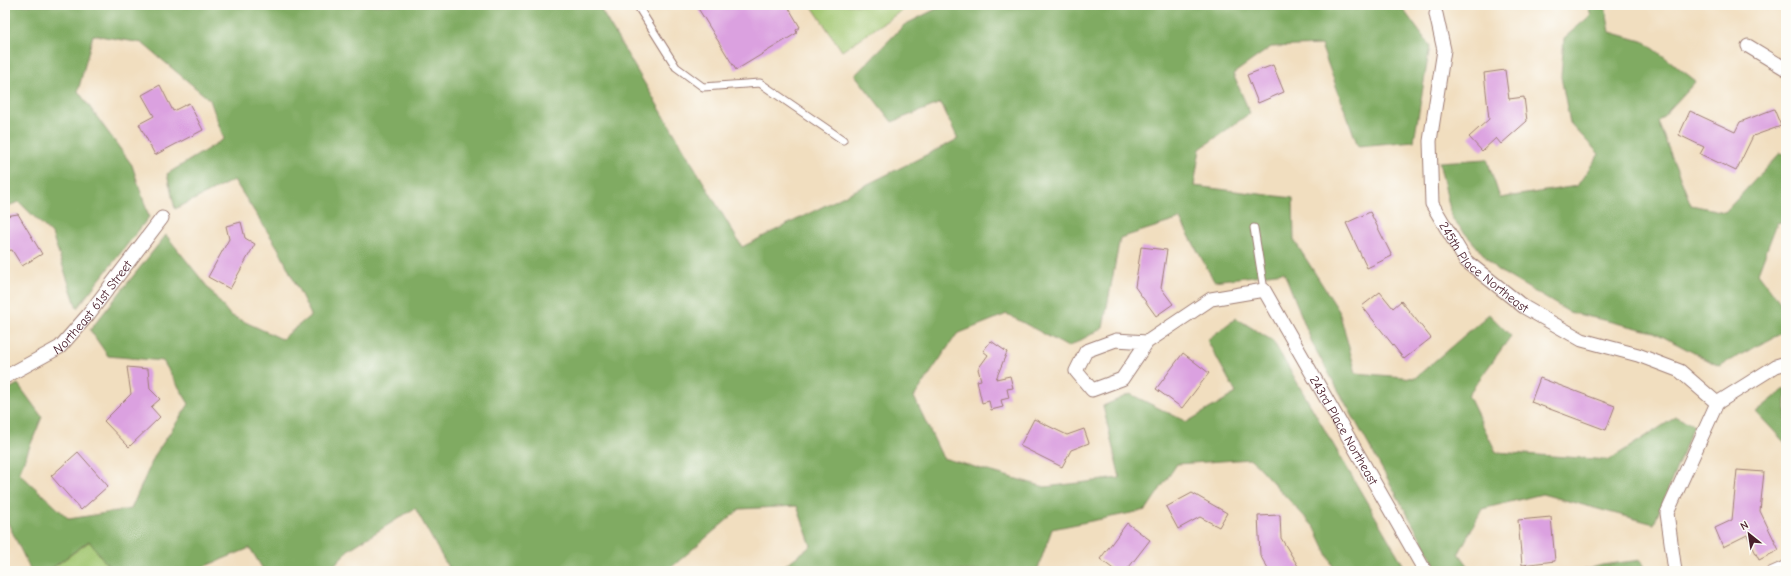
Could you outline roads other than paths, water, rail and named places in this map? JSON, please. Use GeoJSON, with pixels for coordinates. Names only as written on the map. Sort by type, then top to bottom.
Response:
{"type":"FeatureCollection","features":[{"type":"Feature","properties":{"kind":"street","name":"245th Place Northeast"},"geometry":{"type":"LineString","coordinates":[[1436,14],[1444,50],[1430,141],[1432,204],[1466,261],[1524,307],[1582,340],[1638,356],[1680,371],[1717,403]]}},
{"type":"Feature","properties":{"kind":"street"},"geometry":{"type":"LineString","coordinates":[[1748,46],[1786,69]]}},
{"type":"Feature","properties":{"kind":"street","name":"Northeast 61st Street"},"geometry":{"type":"LineString","coordinates":[[5,377],[60,347],[88,315],[162,218]]}},
{"type":"Feature","properties":{"kind":"street"},"geometry":{"type":"LineString","coordinates":[[1147,342],[1116,340],[1086,351],[1076,371],[1092,390],[1122,380],[1147,342],[1211,299],[1264,290]]}},
{"type":"Feature","properties":{"kind":"street","name":"243rd Place Northeast"},"geometry":{"type":"LineString","coordinates":[[1264,290],[1425,571]]}},
{"type":"Feature","properties":{"kind":"street"},"geometry":{"type":"LineString","coordinates":[[1675,571],[1667,513],[1717,403],[1776,366],[1786,363]]}},
{"type":"Feature","properties":{"kind":"lane"},"geometry":{"type":"LineString","coordinates":[[637,5],[676,67],[703,87],[760,83],[843,140]]}},
{"type":"Feature","properties":{"kind":"lane"},"geometry":{"type":"LineString","coordinates":[[1254,228],[1264,290]]}},
{"type":"Feature","properties":{"kind":"lane"},"geometry":{"type":"LineString","coordinates":[[1770,571],[1786,564]]}}]}
